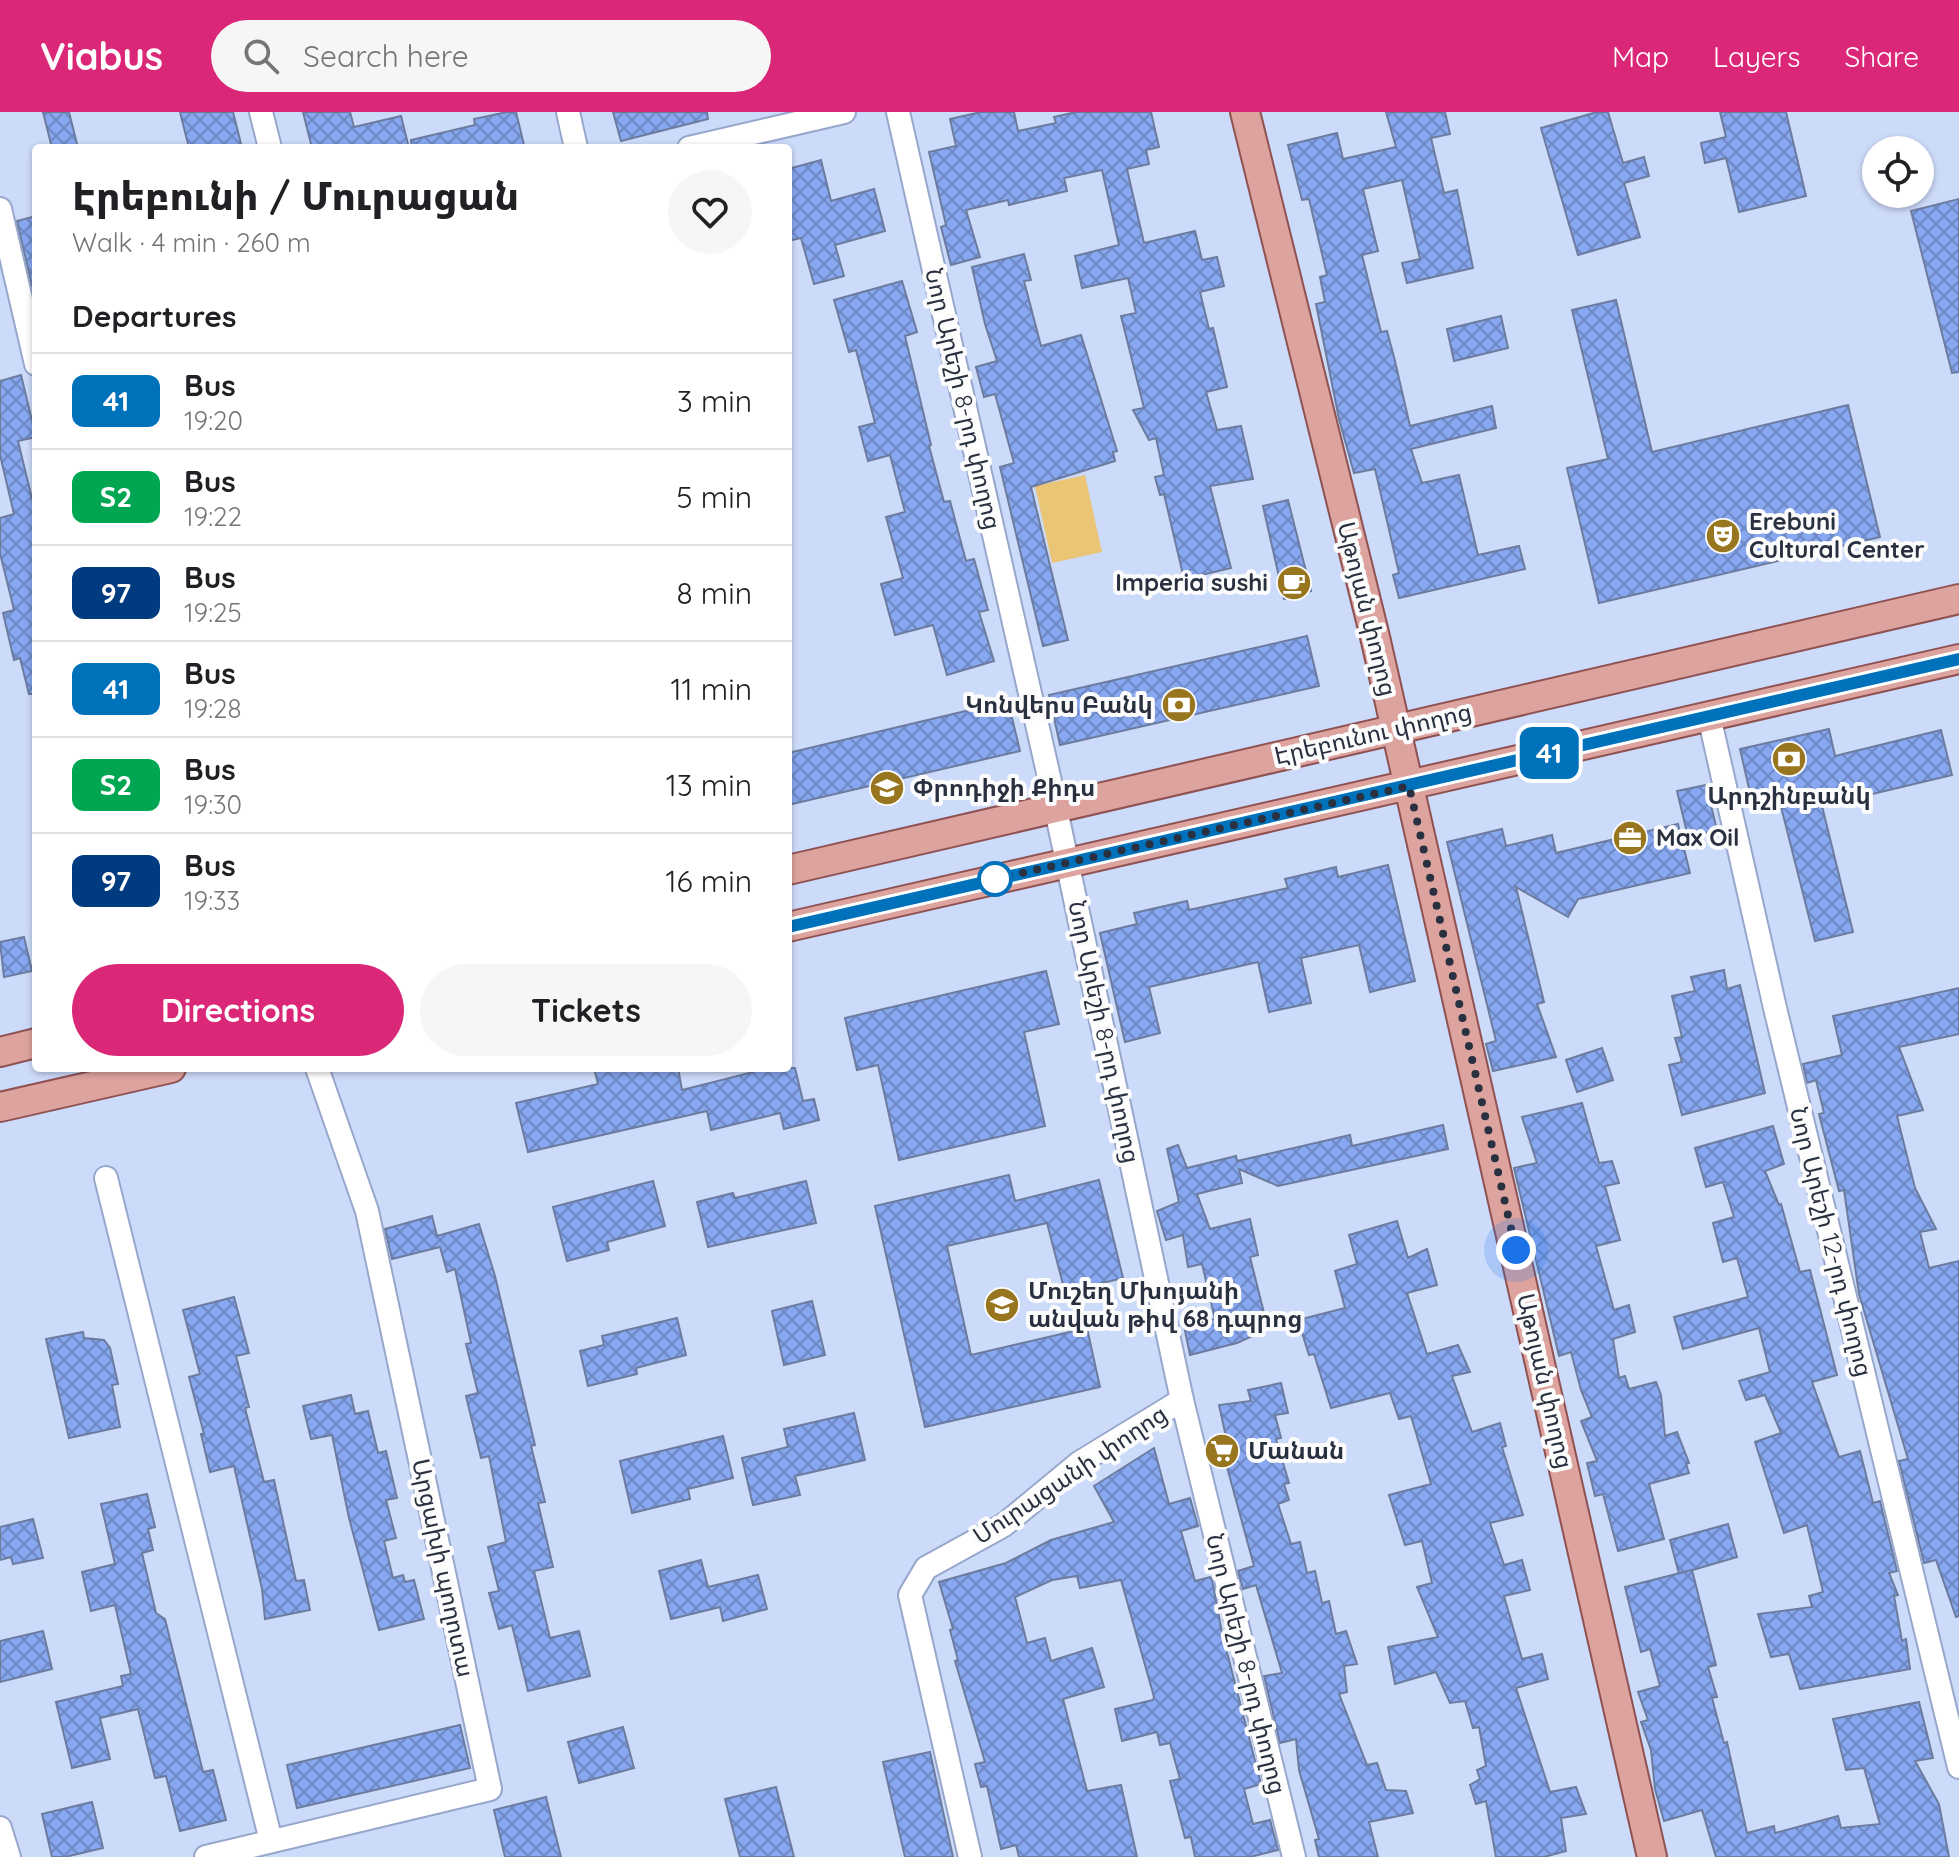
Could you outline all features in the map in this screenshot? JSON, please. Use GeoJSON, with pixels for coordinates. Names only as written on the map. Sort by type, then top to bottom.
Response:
{"type":"FeatureCollection","features":[{"type":"Feature","properties":{"kind":"main road","name":"Աթոյան փողոց"},"geometry":{"type":"LineString","coordinates":[[1245,112],[1396,730],[1652,1857]]}},
{"type":"Feature","properties":{"kind":"main road","name":"Էրեբունու փողոց"},"geometry":{"type":"LineString","coordinates":[[792,869],[1959,599]]}},
{"type":"Feature","properties":{"kind":"main road"},"geometry":{"type":"LineString","coordinates":[[792,926],[1959,659]]}},
{"type":"Feature","properties":{"kind":"main road"},"geometry":{"type":"LineString","coordinates":[[0,1052],[32,1044]]}},
{"type":"Feature","properties":{"kind":"main road"},"geometry":{"type":"LineString","coordinates":[[0,1107],[153,1072]]}},
{"type":"Feature","properties":{"kind":"street"},"geometry":{"type":"LineString","coordinates":[[261,112],[269,144]]}},
{"type":"Feature","properties":{"kind":"street"},"geometry":{"type":"LineString","coordinates":[[568,112],[575,144]]}},
{"type":"Feature","properties":{"kind":"street"},"geometry":{"type":"LineString","coordinates":[[706,144],[844,112]]}},
{"type":"Feature","properties":{"kind":"street","name":"Նոր Արեշի 8-րդ փողոց"},"geometry":{"type":"LineString","coordinates":[[898,112],[1056,808],[1182,1400],[1294,1857]]}},
{"type":"Feature","properties":{"kind":"street"},"geometry":{"type":"LineString","coordinates":[[0,209],[19,304],[32,350]]}},
{"type":"Feature","properties":{"kind":"street","name":"Նոր Արեշի 12-րդ փողոց"},"geometry":{"type":"LineString","coordinates":[[1709,716],[1775,1008],[1959,1767]]}},
{"type":"Feature","properties":{"kind":"street","name":"Արցախի պողոտա"},"geometry":{"type":"LineString","coordinates":[[206,1857],[490,1789],[367,1211],[318,1072]]}},
{"type":"Feature","properties":{"kind":"street"},"geometry":{"type":"LineString","coordinates":[[106,1178],[271,1841]]}},
{"type":"Feature","properties":{"kind":"street","name":"Մուրացանի փողոց"},"geometry":{"type":"LineString","coordinates":[[970,1857],[910,1595],[926,1568],[1004,1525],[1079,1463],[1182,1400]]}},
{"type":"Feature","properties":{"kind":"street"},"geometry":{"type":"LineString","coordinates":[[0,1828],[9,1857]]}},
{"type":"Feature","properties":{"kind":"shaded area"},"geometry":{"type":"Polygon","coordinates":[[[1085,475],[1102,552],[1052,563],[1035,486],[1085,475]]]}},
{"type":"Feature","properties":{"kind":"building"},"geometry":{"type":"Polygon","coordinates":[[[43,112],[69,112],[77,144],[51,144],[43,112]]]}},
{"type":"Feature","properties":{"kind":"building"},"geometry":{"type":"Polygon","coordinates":[[[180,112],[233,112],[241,144],[188,144],[180,112]]]}},
{"type":"Feature","properties":{"kind":"building"},"geometry":{"type":"Polygon","coordinates":[[[303,112],[350,112],[354,127],[401,116],[408,144],[311,144],[303,112]]]}},
{"type":"Feature","properties":{"kind":"building"},"geometry":{"type":"Polygon","coordinates":[[[516,112],[524,144],[412,144],[411,140],[475,125],[474,119],[516,112]]]}},
{"type":"Feature","properties":{"kind":"building"},"geometry":{"type":"Polygon","coordinates":[[[613,112],[707,112],[708,119],[621,141],[613,112]]]}},
{"type":"Feature","properties":{"kind":"building"},"geometry":{"type":"Polygon","coordinates":[[[981,112],[1014,112],[1018,131],[1056,123],[1054,117],[1076,112],[1151,112],[1159,147],[1146,150],[1149,164],[1127,169],[1144,243],[1195,231],[1202,260],[1217,257],[1224,286],[1200,292],[1209,329],[1213,328],[1227,387],[1206,392],[1217,430],[1241,426],[1253,479],[1210,486],[1231,568],[1184,579],[1164,494],[1160,495],[1155,477],[1164,475],[1156,438],[1149,440],[1133,410],[1144,408],[1121,316],[1136,313],[1128,278],[1082,288],[1075,256],[1119,245],[1102,170],[1064,178],[1067,191],[1009,205],[1008,200],[966,210],[980,257],[951,265],[941,227],[946,225],[929,152],[956,146],[950,119],[981,112]]]}},
{"type":"Feature","properties":{"kind":"building"},"geometry":{"type":"Polygon","coordinates":[[[1386,112],[1445,112],[1450,134],[1431,138],[1444,193],[1457,190],[1473,268],[1407,283],[1402,263],[1420,259],[1402,180],[1363,189],[1378,251],[1362,255],[1381,332],[1387,331],[1410,426],[1492,406],[1496,428],[1411,449],[1422,483],[1459,475],[1478,555],[1519,546],[1525,569],[1399,598],[1393,575],[1399,573],[1375,469],[1354,473],[1339,419],[1316,304],[1325,302],[1320,277],[1327,275],[1309,199],[1302,200],[1288,145],[1337,133],[1343,159],[1396,147],[1386,112]]]}},
{"type":"Feature","properties":{"kind":"building"},"geometry":{"type":"Polygon","coordinates":[[[1597,112],[1608,112],[1623,163],[1644,157],[1649,176],[1624,183],[1640,237],[1578,255],[1541,128],[1597,112]]]}},
{"type":"Feature","properties":{"kind":"building"},"geometry":{"type":"Polygon","coordinates":[[[1720,112],[1786,112],[1806,196],[1739,212],[1726,158],[1705,163],[1701,143],[1726,137],[1720,112]]]}},
{"type":"Feature","properties":{"kind":"building"},"geometry":{"type":"Polygon","coordinates":[[[821,160],[831,201],[874,189],[885,231],[835,245],[844,276],[814,284],[801,238],[792,240],[792,168],[821,160]]]}},
{"type":"Feature","properties":{"kind":"building"},"geometry":{"type":"Polygon","coordinates":[[[1959,199],[1959,372],[1952,373],[1911,211],[1934,208],[1934,205],[1959,199]]]}},
{"type":"Feature","properties":{"kind":"building"},"geometry":{"type":"Polygon","coordinates":[[[32,217],[32,286],[17,221],[32,217]]]}},
{"type":"Feature","properties":{"kind":"building"},"geometry":{"type":"Polygon","coordinates":[[[1024,254],[1031,280],[1024,281],[1041,346],[1081,335],[1117,451],[1113,452],[1115,461],[1031,487],[1068,640],[1043,646],[1000,467],[1014,463],[995,394],[984,397],[976,367],[997,361],[972,267],[1024,254]]]}},
{"type":"Feature","properties":{"kind":"building"},"geometry":{"type":"Polygon","coordinates":[[[902,281],[917,332],[905,336],[929,446],[944,502],[950,501],[966,561],[974,559],[988,610],[979,612],[994,661],[947,675],[933,625],[895,635],[881,584],[903,578],[886,517],[905,512],[890,455],[868,461],[859,427],[875,423],[856,350],[849,352],[834,300],[902,281]]]}},
{"type":"Feature","properties":{"kind":"building"},"geometry":{"type":"Polygon","coordinates":[[[1616,300],[1652,452],[1848,405],[1880,537],[1599,603],[1567,468],[1608,459],[1572,310],[1616,300]]]}},
{"type":"Feature","properties":{"kind":"building"},"geometry":{"type":"Polygon","coordinates":[[[1501,316],[1508,348],[1454,361],[1447,329],[1501,316]]]}},
{"type":"Feature","properties":{"kind":"building"},"geometry":{"type":"Polygon","coordinates":[[[21,375],[32,420],[32,438],[18,441],[32,499],[32,694],[29,694],[20,658],[14,660],[3,613],[14,610],[0,553],[0,518],[14,514],[0,455],[0,381],[21,375]]]}},
{"type":"Feature","properties":{"kind":"building"},"geometry":{"type":"Polygon","coordinates":[[[1288,500],[1311,591],[1284,599],[1263,506],[1288,500]]]}},
{"type":"Feature","properties":{"kind":"building"},"geometry":{"type":"Polygon","coordinates":[[[1307,636],[1319,686],[1060,745],[1049,695],[1307,636]]]}},
{"type":"Feature","properties":{"kind":"building"},"geometry":{"type":"Polygon","coordinates":[[[1008,701],[1020,751],[792,804],[792,752],[1008,701]]]}},
{"type":"Feature","properties":{"kind":"building"},"geometry":{"type":"Polygon","coordinates":[[[1829,729],[1835,756],[1941,730],[1952,775],[1822,806],[1853,932],[1815,941],[1777,791],[1751,797],[1740,749],[1829,729]]]}},
{"type":"Feature","properties":{"kind":"building"},"geometry":{"type":"Polygon","coordinates":[[[1706,785],[1717,830],[1688,837],[1677,791],[1706,785]]]}},
{"type":"Feature","properties":{"kind":"building"},"geometry":{"type":"Polygon","coordinates":[[[1678,824],[1690,873],[1578,899],[1568,917],[1516,887],[1544,1002],[1537,1004],[1556,1057],[1493,1071],[1486,1044],[1496,1041],[1447,842],[1502,829],[1506,846],[1552,835],[1556,853],[1678,824]]]}},
{"type":"Feature","properties":{"kind":"building"},"geometry":{"type":"Polygon","coordinates":[[[1388,865],[1415,981],[1370,992],[1359,945],[1301,958],[1311,1003],[1269,1012],[1258,962],[1149,987],[1160,1033],[1125,1042],[1100,933],[1137,924],[1134,913],[1187,901],[1189,910],[1288,888],[1285,879],[1336,867],[1338,877],[1388,865]]]}},
{"type":"Feature","properties":{"kind":"building"},"geometry":{"type":"Polygon","coordinates":[[[24,937],[32,971],[4,977],[0,942],[24,937]]]}},
{"type":"Feature","properties":{"kind":"building"},"geometry":{"type":"Polygon","coordinates":[[[1724,970],[1727,989],[1740,985],[1765,1093],[1682,1115],[1669,1065],[1682,1062],[1675,1038],[1682,1037],[1672,996],[1695,991],[1691,977],[1724,970]]]}},
{"type":"Feature","properties":{"kind":"building"},"geometry":{"type":"Polygon","coordinates":[[[1046,971],[1059,1024],[1024,1032],[1045,1126],[899,1160],[878,1065],[857,1070],[845,1018],[1046,971]]]}},
{"type":"Feature","properties":{"kind":"building"},"geometry":{"type":"Polygon","coordinates":[[[1959,988],[1959,1034],[1899,1047],[1923,1110],[1897,1116],[1915,1188],[1936,1229],[1920,1232],[1929,1268],[1959,1261],[1959,1616],[1956,1617],[1936,1560],[1924,1563],[1899,1461],[1908,1459],[1859,1294],[1844,1190],[1839,1191],[1819,1114],[1824,1113],[1816,1080],[1807,1083],[1803,1064],[1842,1055],[1833,1016],[1959,988]]]}},
{"type":"Feature","properties":{"kind":"building"},"geometry":{"type":"Polygon","coordinates":[[[1602,1048],[1613,1080],[1577,1092],[1566,1060],[1602,1048]]]}},
{"type":"Feature","properties":{"kind":"building"},"geometry":{"type":"Polygon","coordinates":[[[795,1068],[803,1101],[814,1099],[819,1120],[784,1129],[780,1113],[711,1130],[707,1111],[528,1152],[516,1103],[598,1084],[595,1072],[679,1072],[682,1090],[753,1072],[792,1072],[795,1068]]]}},
{"type":"Feature","properties":{"kind":"building"},"geometry":{"type":"Polygon","coordinates":[[[1582,1103],[1599,1163],[1612,1161],[1619,1183],[1605,1186],[1620,1240],[1596,1246],[1614,1310],[1629,1305],[1635,1332],[1613,1339],[1619,1378],[1625,1376],[1629,1389],[1656,1382],[1661,1395],[1665,1436],[1677,1432],[1689,1463],[1686,1464],[1689,1473],[1649,1484],[1664,1539],[1618,1551],[1603,1494],[1595,1496],[1587,1463],[1597,1461],[1581,1421],[1592,1417],[1571,1352],[1559,1356],[1514,1168],[1537,1163],[1522,1117],[1582,1103]]]}},
{"type":"Feature","properties":{"kind":"building"},"geometry":{"type":"Polygon","coordinates":[[[1443,1125],[1448,1149],[1278,1186],[1239,1169],[1242,1183],[1197,1194],[1210,1229],[1250,1219],[1258,1255],[1250,1257],[1268,1329],[1237,1343],[1190,1355],[1184,1326],[1215,1319],[1202,1264],[1188,1267],[1183,1235],[1166,1240],[1157,1211],[1179,1202],[1167,1149],[1178,1145],[1187,1168],[1236,1156],[1237,1161],[1350,1135],[1352,1146],[1443,1125]]]}},
{"type":"Feature","properties":{"kind":"building"},"geometry":{"type":"Polygon","coordinates":[[[1773,1126],[1784,1164],[1765,1171],[1781,1204],[1800,1272],[1810,1270],[1837,1375],[1812,1382],[1839,1457],[1860,1451],[1873,1503],[1880,1501],[1897,1571],[1889,1573],[1898,1595],[1894,1596],[1902,1641],[1906,1639],[1910,1669],[1800,1689],[1789,1654],[1771,1657],[1758,1614],[1812,1607],[1809,1596],[1823,1592],[1807,1525],[1784,1533],[1755,1442],[1781,1433],[1765,1395],[1746,1400],[1739,1381],[1770,1372],[1759,1328],[1683,1349],[1674,1317],[1748,1297],[1737,1258],[1723,1262],[1713,1223],[1734,1217],[1723,1182],[1706,1187],[1695,1148],[1773,1126]]]}},
{"type":"Feature","properties":{"kind":"building"},"geometry":{"type":"Polygon","coordinates":[[[1009,1175],[1015,1201],[1099,1180],[1123,1278],[1065,1292],[1047,1223],[947,1246],[971,1355],[1087,1328],[1100,1387],[925,1427],[875,1206],[1009,1175]]]}},
{"type":"Feature","properties":{"kind":"building"},"geometry":{"type":"Polygon","coordinates":[[[653,1181],[665,1226],[607,1242],[609,1250],[567,1261],[553,1207],[653,1181]]]}},
{"type":"Feature","properties":{"kind":"building"},"geometry":{"type":"Polygon","coordinates":[[[806,1181],[816,1223],[708,1247],[697,1202],[733,1193],[735,1198],[806,1181]]]}},
{"type":"Feature","properties":{"kind":"building"},"geometry":{"type":"Polygon","coordinates":[[[432,1216],[437,1236],[479,1224],[495,1276],[535,1445],[531,1446],[545,1502],[538,1503],[553,1567],[534,1571],[550,1638],[579,1631],[590,1676],[528,1691],[512,1625],[499,1629],[489,1593],[499,1591],[488,1547],[506,1542],[489,1456],[481,1458],[466,1396],[478,1393],[466,1344],[471,1343],[455,1269],[447,1272],[440,1247],[392,1259],[385,1229],[432,1216]]]}},
{"type":"Feature","properties":{"kind":"building"},"geometry":{"type":"Polygon","coordinates":[[[1397,1221],[1408,1258],[1427,1249],[1437,1285],[1407,1293],[1427,1354],[1458,1345],[1470,1372],[1452,1376],[1472,1432],[1500,1423],[1506,1446],[1502,1447],[1523,1515],[1490,1523],[1504,1565],[1522,1560],[1530,1590],[1504,1596],[1522,1659],[1542,1654],[1548,1679],[1516,1688],[1550,1792],[1576,1787],[1586,1814],[1561,1818],[1566,1851],[1544,1857],[1496,1857],[1486,1801],[1476,1804],[1470,1785],[1480,1779],[1477,1770],[1486,1766],[1479,1727],[1473,1728],[1465,1701],[1450,1703],[1436,1672],[1395,1684],[1388,1647],[1438,1637],[1417,1587],[1432,1583],[1422,1541],[1405,1545],[1389,1495],[1431,1484],[1411,1416],[1399,1419],[1390,1393],[1331,1408],[1314,1354],[1309,1355],[1298,1320],[1345,1308],[1335,1271],[1357,1264],[1349,1235],[1397,1221]]]}},
{"type":"Feature","properties":{"kind":"building"},"geometry":{"type":"Polygon","coordinates":[[[234,1297],[249,1353],[236,1356],[249,1407],[245,1408],[264,1482],[274,1480],[296,1581],[304,1580],[310,1610],[265,1619],[262,1589],[234,1466],[210,1472],[189,1377],[200,1374],[183,1310],[234,1297]]]}},
{"type":"Feature","properties":{"kind":"building"},"geometry":{"type":"Polygon","coordinates":[[[812,1301],[825,1355],[784,1365],[772,1311],[812,1301]]]}},
{"type":"Feature","properties":{"kind":"building"},"geometry":{"type":"Polygon","coordinates":[[[677,1318],[686,1355],[636,1368],[637,1374],[588,1386],[580,1351],[604,1345],[602,1336],[677,1318]]]}},
{"type":"Feature","properties":{"kind":"building"},"geometry":{"type":"Polygon","coordinates":[[[83,1332],[84,1338],[104,1340],[110,1348],[118,1384],[112,1385],[120,1427],[69,1438],[46,1339],[83,1332]]]}},
{"type":"Feature","properties":{"kind":"building"},"geometry":{"type":"Polygon","coordinates":[[[1281,1383],[1288,1413],[1275,1415],[1281,1438],[1276,1439],[1289,1483],[1284,1484],[1289,1500],[1278,1504],[1291,1544],[1300,1542],[1307,1573],[1315,1571],[1322,1603],[1329,1601],[1336,1634],[1346,1631],[1357,1664],[1344,1666],[1347,1692],[1339,1694],[1367,1765],[1377,1763],[1386,1790],[1406,1791],[1413,1813],[1369,1822],[1378,1857],[1319,1857],[1315,1840],[1319,1839],[1299,1770],[1296,1739],[1280,1743],[1264,1676],[1282,1673],[1256,1585],[1243,1589],[1238,1571],[1254,1566],[1224,1456],[1230,1455],[1219,1405],[1251,1401],[1248,1390],[1281,1383]]]}},
{"type":"Feature","properties":{"kind":"building"},"geometry":{"type":"Polygon","coordinates":[[[351,1395],[355,1414],[368,1411],[378,1453],[386,1451],[397,1498],[386,1500],[396,1538],[384,1541],[393,1578],[403,1575],[405,1582],[414,1580],[424,1619],[379,1630],[349,1518],[332,1435],[311,1439],[303,1406],[351,1395]]]}},
{"type":"Feature","properties":{"kind":"building"},"geometry":{"type":"Polygon","coordinates":[[[854,1413],[865,1460],[795,1476],[800,1495],[753,1505],[742,1458],[788,1447],[784,1429],[854,1413]]]}},
{"type":"Feature","properties":{"kind":"building"},"geometry":{"type":"Polygon","coordinates":[[[723,1436],[733,1478],[688,1489],[690,1499],[632,1513],[620,1461],[723,1436]]]}},
{"type":"Feature","properties":{"kind":"building"},"geometry":{"type":"Polygon","coordinates":[[[1154,1448],[1169,1504],[1190,1498],[1198,1526],[1181,1531],[1195,1581],[1212,1579],[1222,1633],[1261,1784],[1244,1789],[1253,1824],[1270,1820],[1278,1850],[1250,1857],[1195,1857],[1191,1837],[1185,1838],[1170,1781],[1180,1779],[1170,1743],[1160,1745],[1157,1732],[1122,1741],[1115,1709],[1153,1700],[1154,1697],[1121,1580],[1080,1588],[1077,1576],[1052,1580],[1015,1597],[1027,1643],[1045,1638],[1051,1661],[1092,1648],[1104,1687],[1063,1699],[1087,1791],[1121,1785],[1137,1857],[1019,1857],[1016,1845],[1001,1849],[987,1786],[981,1787],[975,1764],[985,1762],[955,1661],[958,1660],[950,1630],[953,1629],[939,1582],[1006,1563],[1051,1540],[1114,1522],[1094,1486],[1154,1448]]]}},
{"type":"Feature","properties":{"kind":"building"},"geometry":{"type":"Polygon","coordinates":[[[147,1494],[155,1527],[148,1529],[153,1550],[142,1553],[156,1613],[165,1619],[203,1772],[213,1770],[226,1820],[180,1831],[166,1776],[155,1778],[138,1709],[100,1718],[110,1759],[72,1768],[56,1702],[123,1686],[121,1676],[131,1674],[115,1605],[91,1611],[82,1572],[115,1564],[101,1504],[147,1494]]]}},
{"type":"Feature","properties":{"kind":"building"},"geometry":{"type":"Polygon","coordinates":[[[33,1519],[43,1558],[13,1564],[11,1557],[0,1560],[0,1527],[33,1519]]]}},
{"type":"Feature","properties":{"kind":"building"},"geometry":{"type":"Polygon","coordinates":[[[1728,1524],[1737,1557],[1679,1574],[1670,1540],[1728,1524]]]}},
{"type":"Feature","properties":{"kind":"building"},"geometry":{"type":"Polygon","coordinates":[[[701,1560],[708,1587],[758,1575],[767,1609],[723,1621],[720,1607],[671,1619],[659,1571],[701,1560]]]}},
{"type":"Feature","properties":{"kind":"building"},"geometry":{"type":"Polygon","coordinates":[[[1692,1570],[1716,1665],[1708,1667],[1717,1697],[1712,1698],[1724,1743],[1727,1742],[1747,1833],[1774,1826],[1775,1833],[1838,1816],[1841,1828],[1880,1824],[1864,1768],[1846,1770],[1833,1719],[1919,1702],[1933,1758],[1915,1761],[1939,1804],[1949,1857],[1716,1857],[1702,1810],[1664,1821],[1655,1789],[1651,1750],[1641,1722],[1648,1720],[1638,1692],[1660,1686],[1650,1649],[1641,1652],[1625,1587],[1692,1570]]]}},
{"type":"Feature","properties":{"kind":"building"},"geometry":{"type":"Polygon","coordinates":[[[43,1631],[52,1669],[0,1682],[0,1641],[43,1631]]]}},
{"type":"Feature","properties":{"kind":"building"},"geometry":{"type":"Polygon","coordinates":[[[460,1725],[470,1768],[297,1808],[287,1765],[460,1725]]]}},
{"type":"Feature","properties":{"kind":"building"},"geometry":{"type":"Polygon","coordinates":[[[623,1727],[634,1768],[579,1783],[568,1742],[623,1727]]]}},
{"type":"Feature","properties":{"kind":"building"},"geometry":{"type":"Polygon","coordinates":[[[930,1752],[953,1857],[905,1857],[883,1762],[930,1752]]]}},
{"type":"Feature","properties":{"kind":"building"},"geometry":{"type":"Polygon","coordinates":[[[776,1787],[794,1857],[740,1857],[725,1799],[776,1787]]]}},
{"type":"Feature","properties":{"kind":"building"},"geometry":{"type":"Polygon","coordinates":[[[546,1797],[561,1857],[505,1857],[494,1810],[546,1797]]]}},
{"type":"Feature","properties":{"kind":"building"},"geometry":{"type":"Polygon","coordinates":[[[92,1802],[103,1848],[52,1857],[42,1814],[92,1802]]]}},
{"type":"Feature","properties":{"kind":"bus line","name":"41"},"geometry":{"type":"LineString","coordinates":[[792,926],[1959,659]]}},
{"type":"Feature","properties":{"kind":"place","name":"Erebuni Cultural Center"},"geometry":{"type":"Point","coordinates":[1723,536]}},
{"type":"Feature","properties":{"kind":"place","name":"Imperia sushi"},"geometry":{"type":"Point","coordinates":[1294,583]}},
{"type":"Feature","properties":{"kind":"place","name":"Կոնվերս Բանկ"},"geometry":{"type":"Point","coordinates":[1179,705]}},
{"type":"Feature","properties":{"kind":"place","name":"Արդշինբանկ"},"geometry":{"type":"Point","coordinates":[1789,759]}},
{"type":"Feature","properties":{"kind":"place","name":"Փրոդիջի Քիդս"},"geometry":{"type":"Point","coordinates":[887,788]}},
{"type":"Feature","properties":{"kind":"place","name":"Max Oil"},"geometry":{"type":"Point","coordinates":[1630,838]}},
{"type":"Feature","properties":{"kind":"place","name":"Մուշեղ Մխոյանի անվան թիվ 68 դպրոց"},"geometry":{"type":"Point","coordinates":[1002,1305]}},
{"type":"Feature","properties":{"kind":"place","name":"Մանան"},"geometry":{"type":"Point","coordinates":[1222,1451]}},
{"type":"Feature","properties":{"kind":"route"},"geometry":{"type":"LineString","coordinates":[[995,879],[1409,786],[1516,1250]]}}]}
